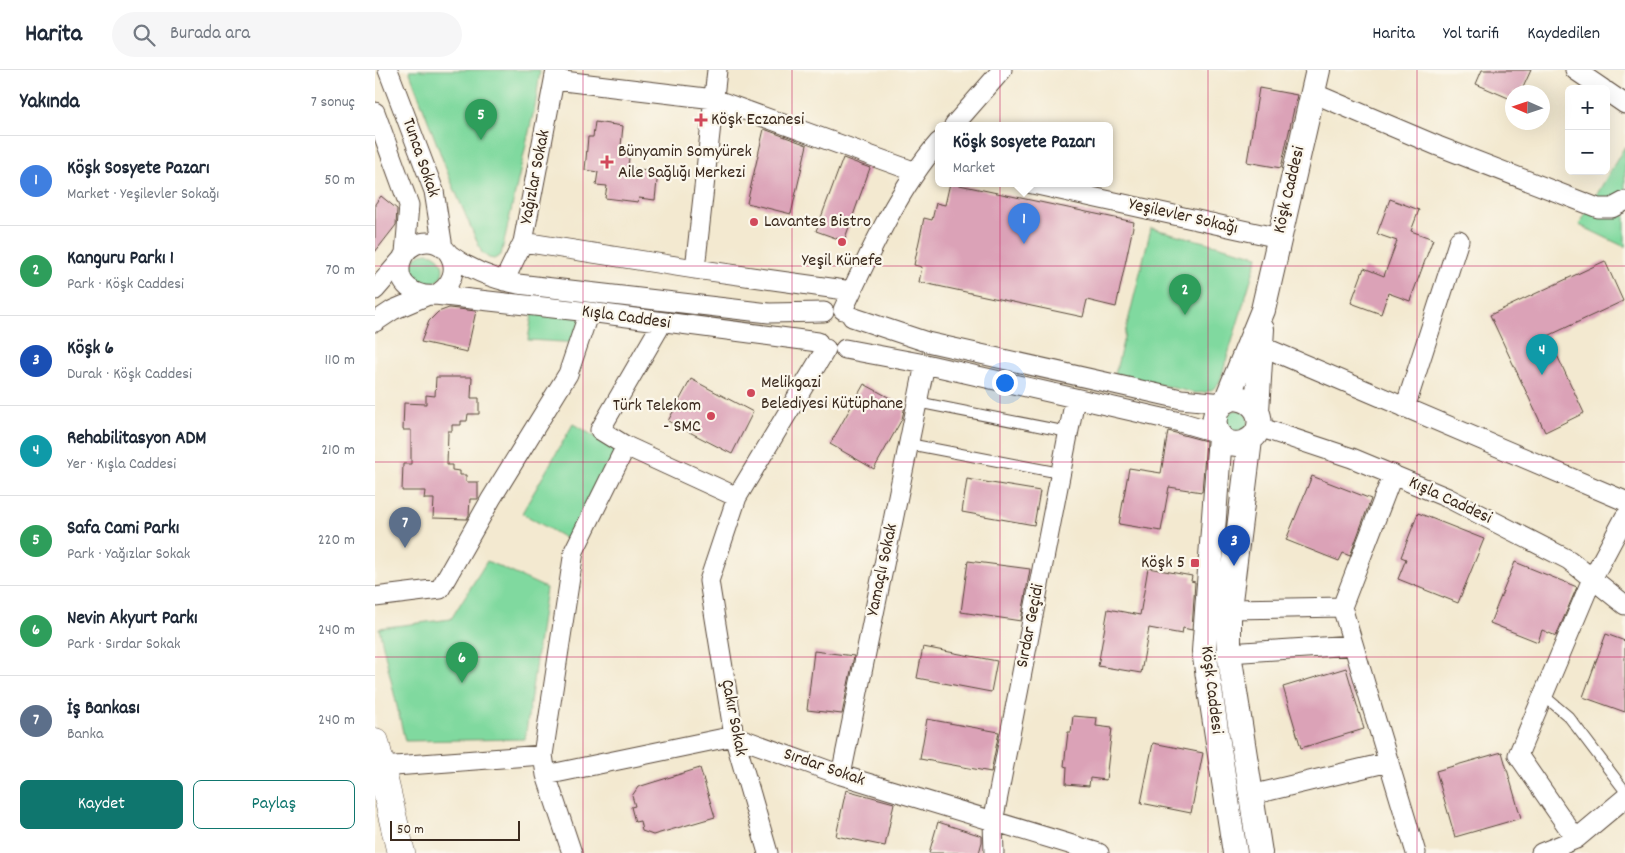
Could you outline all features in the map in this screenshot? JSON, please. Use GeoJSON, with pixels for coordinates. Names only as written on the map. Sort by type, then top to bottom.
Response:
{"type":"FeatureCollection","features":[{"type":"Feature","properties":{"kind":"main road"},"geometry":{"type":"LineString","coordinates":[[378,755],[401,853]]}},
{"type":"Feature","properties":{"kind":"street","name":"Tunca Sokak"},"geometry":{"type":"LineString","coordinates":[[388,70],[434,191],[446,250]]}},
{"type":"Feature","properties":{"kind":"street"},"geometry":{"type":"LineString","coordinates":[[695,269],[717,70]]}},
{"type":"Feature","properties":{"kind":"street"},"geometry":{"type":"LineString","coordinates":[[957,122],[1001,70]]}},
{"type":"Feature","properties":{"kind":"street","name":"Köşk Caddesi"},"geometry":{"type":"LineString","coordinates":[[1260,853],[1229,653],[1229,609],[1256,426],[1263,310],[1318,70]]}},
{"type":"Feature","properties":{"kind":"street"},"geometry":{"type":"LineString","coordinates":[[1575,70],[1597,85]]}},
{"type":"Feature","properties":{"kind":"street"},"geometry":{"type":"LineString","coordinates":[[556,75],[714,99],[926,165]]}},
{"type":"Feature","properties":{"kind":"street","name":"Yağızlar Sokak"},"geometry":{"type":"LineString","coordinates":[[504,281],[523,242],[556,75]]}},
{"type":"Feature","properties":{"kind":"street"},"geometry":{"type":"LineString","coordinates":[[1313,93],[1438,146],[1598,208],[1612,208],[1625,201]]}},
{"type":"Feature","properties":{"kind":"street"},"geometry":{"type":"LineString","coordinates":[[1610,94],[1625,104]]}},
{"type":"Feature","properties":{"kind":"street","name":"Tunca Sokak"},"geometry":{"type":"LineString","coordinates":[[375,112],[409,205],[403,256]]}},
{"type":"Feature","properties":{"kind":"street"},"geometry":{"type":"LineString","coordinates":[[840,313],[877,240],[935,149]]}},
{"type":"Feature","properties":{"kind":"street","name":"Yeşilevler Sokağı"},"geometry":{"type":"LineString","coordinates":[[1047,187],[1279,238]]}},
{"type":"Feature","properties":{"kind":"street"},"geometry":{"type":"LineString","coordinates":[[1405,408],[1459,240]]}},
{"type":"Feature","properties":{"kind":"street"},"geometry":{"type":"LineString","coordinates":[[375,290],[411,247],[419,243],[427,242],[446,250],[453,261],[452,278],[442,291],[393,310],[375,322]]}},
{"type":"Feature","properties":{"kind":"street"},"geometry":{"type":"LineString","coordinates":[[523,242],[852,291]]}},
{"type":"Feature","properties":{"kind":"street","name":"Kışla Caddesi"},"geometry":{"type":"LineString","coordinates":[[446,250],[475,271],[504,281],[769,313],[840,313],[927,342],[1181,399],[1224,402]]}},
{"type":"Feature","properties":{"kind":"street"},"geometry":{"type":"LineString","coordinates":[[403,256],[401,277],[404,285],[418,295],[430,296]]}},
{"type":"Feature","properties":{"kind":"street","name":"Kışla Caddesi"},"geometry":{"type":"LineString","coordinates":[[430,296],[589,312],[830,347],[925,364],[1180,422],[1219,435]]}},
{"type":"Feature","properties":{"kind":"street"},"geometry":{"type":"LineString","coordinates":[[1224,402],[1234,398],[1242,398],[1249,402],[1256,426],[1243,443],[1235,444],[1219,435],[1215,426],[1215,417],[1217,410],[1224,402],[1263,310]]}},
{"type":"Feature","properties":{"kind":"street"},"geometry":{"type":"LineString","coordinates":[[375,597],[440,589],[491,499],[568,374],[589,312]]}},
{"type":"Feature","properties":{"kind":"street"},"geometry":{"type":"LineString","coordinates":[[662,323],[600,430],[626,446],[737,497],[830,347],[853,342],[856,335],[855,323],[840,313],[819,317],[815,324],[815,335],[830,347]]}},
{"type":"Feature","properties":{"kind":"street"},"geometry":{"type":"LineString","coordinates":[[1261,346],[1625,501]]}},
{"type":"Feature","properties":{"kind":"street","name":"Yamaçlı Sokak"},"geometry":{"type":"LineString","coordinates":[[841,776],[925,364]]}},
{"type":"Feature","properties":{"kind":"street","name":"Sırdar Geçidi"},"geometry":{"type":"LineString","coordinates":[[995,853],[993,822],[1075,399]]}},
{"type":"Feature","properties":{"kind":"street","name":"Kışla Caddesi"},"geometry":{"type":"LineString","coordinates":[[1256,426],[1325,448],[1393,474],[1448,498],[1569,560],[1625,605]]}},
{"type":"Feature","properties":{"kind":"street","name":"Köşk Caddesi"},"geometry":{"type":"LineString","coordinates":[[1219,435],[1204,651],[1235,853]]}},
{"type":"Feature","properties":{"kind":"street"},"geometry":{"type":"LineString","coordinates":[[572,853],[546,774],[543,755],[574,551],[626,446]]}},
{"type":"Feature","properties":{"kind":"street"},"geometry":{"type":"LineString","coordinates":[[1393,474],[1342,607],[1416,853]]}},
{"type":"Feature","properties":{"kind":"street","name":"Çakır Sokak"},"geometry":{"type":"LineString","coordinates":[[737,497],[709,581],[734,736],[768,853]]}},
{"type":"Feature","properties":{"kind":"street"},"geometry":{"type":"LineString","coordinates":[[1576,839],[1518,755],[1592,578],[1625,518]]}},
{"type":"Feature","properties":{"kind":"street"},"geometry":{"type":"LineString","coordinates":[[1229,609],[1342,607]]}},
{"type":"Feature","properties":{"kind":"street"},"geometry":{"type":"LineString","coordinates":[[1229,653],[1353,645]]}},
{"type":"Feature","properties":{"kind":"street"},"geometry":{"type":"LineString","coordinates":[[546,774],[734,736]]}},
{"type":"Feature","properties":{"kind":"street","name":"Sırdar Sokak"},"geometry":{"type":"LineString","coordinates":[[734,736],[841,776],[1099,853]]}},
{"type":"Feature","properties":{"kind":"street"},"geometry":{"type":"LineString","coordinates":[[378,755],[543,755]]}},
{"type":"Feature","properties":{"kind":"street"},"geometry":{"type":"LineString","coordinates":[[1251,795],[1389,762]]}},
{"type":"Feature","properties":{"kind":"street"},"geometry":{"type":"LineString","coordinates":[[1541,853],[1576,839],[1625,798]]}},
{"type":"Feature","properties":{"kind":"lane"},"geometry":{"type":"LineString","coordinates":[[917,402],[1068,432]]}},
{"type":"Feature","properties":{"kind":"lane"},"geometry":{"type":"LineString","coordinates":[[909,444],[1060,473]]}},
{"type":"Feature","properties":{"kind":"lane"},"geometry":{"type":"LineString","coordinates":[[1543,695],[1569,717],[1625,790]]}},
{"type":"Feature","properties":{"kind":"green space"},"geometry":{"type":"Polygon","coordinates":[[[409,70],[540,70],[536,101],[501,255],[494,259],[482,253],[450,179],[409,70]]]}},
{"type":"Feature","properties":{"kind":"green space"},"geometry":{"type":"Polygon","coordinates":[[[1625,146],[1625,247],[1579,225],[1608,175],[1610,175],[1625,146]]]}},
{"type":"Feature","properties":{"kind":"green space"},"geometry":{"type":"Polygon","coordinates":[[[1151,228],[1258,256],[1220,381],[1210,391],[1195,393],[1115,374],[1151,228]]]}},
{"type":"Feature","properties":{"kind":"green space"},"geometry":{"type":"Polygon","coordinates":[[[427,253],[439,257],[443,269],[439,281],[427,285],[415,281],[411,269],[415,257],[427,253]]]}},
{"type":"Feature","properties":{"kind":"green space"},"geometry":{"type":"Polygon","coordinates":[[[533,309],[587,315],[580,343],[528,340],[533,309]]]}},
{"type":"Feature","properties":{"kind":"green space"},"geometry":{"type":"Polygon","coordinates":[[[1237,410],[1245,413],[1248,421],[1245,429],[1237,432],[1229,429],[1226,421],[1229,413],[1237,410]]]}},
{"type":"Feature","properties":{"kind":"green space"},"geometry":{"type":"Polygon","coordinates":[[[573,424],[620,451],[568,540],[522,513],[573,424]]]}},
{"type":"Feature","properties":{"kind":"green space"},"geometry":{"type":"Polygon","coordinates":[[[487,561],[546,588],[525,739],[405,741],[379,628],[451,619],[487,561]]]}},
{"type":"Feature","properties":{"kind":"building"},"geometry":{"type":"Polygon","coordinates":[[[1482,70],[1531,70],[1524,85],[1505,85],[1505,97],[1476,84],[1482,70]]]}},
{"type":"Feature","properties":{"kind":"building"},"geometry":{"type":"Polygon","coordinates":[[[1259,88],[1297,95],[1281,168],[1247,162],[1259,88]]]}},
{"type":"Feature","properties":{"kind":"building","name":"Bünyamin Somyürek Aile Sağlığı Merkezi"},"geometry":{"type":"Polygon","coordinates":[[[595,122],[623,126],[620,156],[629,157],[628,168],[658,171],[655,200],[639,198],[638,202],[605,198],[607,186],[596,185],[598,172],[585,170],[588,137],[593,137],[595,122]]]}},
{"type":"Feature","properties":{"kind":"building"},"geometry":{"type":"Polygon","coordinates":[[[764,129],[807,145],[791,214],[747,203],[764,129]]]}},
{"type":"Feature","properties":{"kind":"building"},"geometry":{"type":"Polygon","coordinates":[[[843,158],[870,168],[844,241],[816,231],[843,158]]]}},
{"type":"Feature","properties":{"kind":"building"},"geometry":{"type":"Polygon","coordinates":[[[949,187],[969,187],[1134,222],[1116,307],[1087,300],[1083,317],[919,282],[922,267],[914,265],[924,218],[932,220],[936,203],[945,205],[949,187]]]}},
{"type":"Feature","properties":{"kind":"building"},"geometry":{"type":"Polygon","coordinates":[[[381,196],[397,209],[396,225],[375,252],[375,204],[381,196]]]}},
{"type":"Feature","properties":{"kind":"building"},"geometry":{"type":"Polygon","coordinates":[[[1390,199],[1419,210],[1411,231],[1433,239],[1410,301],[1388,293],[1381,314],[1351,303],[1364,268],[1384,276],[1397,241],[1377,234],[1390,199]]]}},
{"type":"Feature","properties":{"kind":"building"},"geometry":{"type":"Polygon","coordinates":[[[1605,261],[1623,301],[1548,336],[1584,413],[1545,432],[1490,315],[1605,261]]]}},
{"type":"Feature","properties":{"kind":"building"},"geometry":{"type":"Polygon","coordinates":[[[449,308],[476,311],[467,352],[421,342],[429,321],[438,312],[449,308]]]}},
{"type":"Feature","properties":{"kind":"building"},"geometry":{"type":"Polygon","coordinates":[[[436,377],[472,377],[471,398],[479,398],[479,414],[468,414],[467,421],[461,421],[461,425],[452,425],[452,431],[448,431],[447,465],[452,465],[452,470],[460,471],[460,475],[466,475],[466,482],[478,482],[478,499],[470,499],[467,519],[433,518],[434,499],[424,499],[425,491],[402,491],[403,464],[411,464],[411,430],[403,430],[404,403],[426,404],[426,395],[435,396],[436,377]]]}},
{"type":"Feature","properties":{"kind":"building","name":"Türk Telekom - SMC"},"geometry":{"type":"Polygon","coordinates":[[[691,379],[753,412],[732,454],[668,421],[691,379]]]}},
{"type":"Feature","properties":{"kind":"building"},"geometry":{"type":"Polygon","coordinates":[[[864,384],[905,406],[902,419],[874,469],[830,444],[864,384]]]}},
{"type":"Feature","properties":{"kind":"building"},"geometry":{"type":"Polygon","coordinates":[[[1168,431],[1206,441],[1202,492],[1169,487],[1161,531],[1119,524],[1129,468],[1161,473],[1168,431]]]}},
{"type":"Feature","properties":{"kind":"building"},"geometry":{"type":"Polygon","coordinates":[[[1312,476],[1371,499],[1350,556],[1343,553],[1339,561],[1286,540],[1312,476]]]}},
{"type":"Feature","properties":{"kind":"building"},"geometry":{"type":"Polygon","coordinates":[[[967,479],[1040,491],[1034,525],[962,512],[967,479]]]}},
{"type":"Feature","properties":{"kind":"building"},"geometry":{"type":"Polygon","coordinates":[[[1418,513],[1484,539],[1458,603],[1398,579],[1406,559],[1401,557],[1418,513]]]}},
{"type":"Feature","properties":{"kind":"building"},"geometry":{"type":"Polygon","coordinates":[[[968,561],[1030,569],[1021,621],[961,612],[968,561]]]}},
{"type":"Feature","properties":{"kind":"building"},"geometry":{"type":"Polygon","coordinates":[[[1515,562],[1577,587],[1556,636],[1542,630],[1538,642],[1490,623],[1515,562]]]}},
{"type":"Feature","properties":{"kind":"building"},"geometry":{"type":"Polygon","coordinates":[[[1148,568],[1192,576],[1191,581],[1195,582],[1192,630],[1183,628],[1182,634],[1149,628],[1141,673],[1098,666],[1108,609],[1140,615],[1148,568]]]}},
{"type":"Feature","properties":{"kind":"building"},"geometry":{"type":"Polygon","coordinates":[[[1606,634],[1625,641],[1625,712],[1583,697],[1606,634]]]}},
{"type":"Feature","properties":{"kind":"building"},"geometry":{"type":"Polygon","coordinates":[[[923,647],[997,661],[991,692],[917,678],[923,647]]]}},
{"type":"Feature","properties":{"kind":"building"},"geometry":{"type":"Polygon","coordinates":[[[814,651],[854,656],[842,714],[807,710],[814,651]]]}},
{"type":"Feature","properties":{"kind":"building"},"geometry":{"type":"Polygon","coordinates":[[[1346,668],[1364,729],[1301,748],[1283,687],[1346,668]]]}},
{"type":"Feature","properties":{"kind":"building"},"geometry":{"type":"Polygon","coordinates":[[[1073,716],[1097,718],[1096,726],[1112,728],[1106,780],[1090,778],[1089,786],[1066,784],[1067,767],[1064,766],[1068,732],[1071,732],[1073,716]]]}},
{"type":"Feature","properties":{"kind":"building"},"geometry":{"type":"Polygon","coordinates":[[[927,719],[999,732],[991,772],[920,759],[927,719]]]}},
{"type":"Feature","properties":{"kind":"building"},"geometry":{"type":"Polygon","coordinates":[[[1153,743],[1203,753],[1191,813],[1141,803],[1153,743]]]}},
{"type":"Feature","properties":{"kind":"building"},"geometry":{"type":"Polygon","coordinates":[[[1502,752],[1521,818],[1455,837],[1436,771],[1502,752]]]}},
{"type":"Feature","properties":{"kind":"building"},"geometry":{"type":"Polygon","coordinates":[[[700,768],[715,817],[653,835],[642,831],[640,821],[635,822],[631,807],[635,806],[632,796],[638,787],[700,768]]]}},
{"type":"Feature","properties":{"kind":"building"},"geometry":{"type":"Polygon","coordinates":[[[846,790],[894,803],[885,846],[836,836],[846,790]]]}},
{"type":"Feature","properties":{"kind":"building"},"geometry":{"type":"Polygon","coordinates":[[[938,822],[982,836],[979,853],[929,853],[938,822]]]}},
{"type":"Feature","properties":{"kind":"place","name":"Köşk Eczanesi"},"geometry":{"type":"Point","coordinates":[701,120]}},
{"type":"Feature","properties":{"kind":"place","name":"Safa Cami Parkı"},"geometry":{"type":"Point","coordinates":[481,140]}},
{"type":"Feature","properties":{"kind":"place","name":"Bünyamin Somyürek Aile Sağlığı Merkezi"},"geometry":{"type":"Point","coordinates":[607,162]}},
{"type":"Feature","properties":{"kind":"place","name":"Lavantes Bistro"},"geometry":{"type":"Point","coordinates":[754,222]}},
{"type":"Feature","properties":{"kind":"place","name":"Yeşil Künefe"},"geometry":{"type":"Point","coordinates":[842,242]}},
{"type":"Feature","properties":{"kind":"place","name":"Köşk Sosyete Pazarı"},"geometry":{"type":"Point","coordinates":[1024,244]}},
{"type":"Feature","properties":{"kind":"place","name":"Kanguru Parkı 1"},"geometry":{"type":"Point","coordinates":[1185,315]}},
{"type":"Feature","properties":{"kind":"place","name":"Rehabilitasyon ADM"},"geometry":{"type":"Point","coordinates":[1542,375]}},
{"type":"Feature","properties":{"kind":"place","name":"Melikgazi Belediyesi Kütüphane"},"geometry":{"type":"Point","coordinates":[751,393]}},
{"type":"Feature","properties":{"kind":"place","name":"Türk Telekom - SMC"},"geometry":{"type":"Point","coordinates":[711,416]}},
{"type":"Feature","properties":{"kind":"place","name":"İş Bankası"},"geometry":{"type":"Point","coordinates":[405,548]}},
{"type":"Feature","properties":{"kind":"place","name":"Köşk 5"},"geometry":{"type":"Point","coordinates":[1195,563]}},
{"type":"Feature","properties":{"kind":"place","name":"Köşk 6"},"geometry":{"type":"Point","coordinates":[1234,566]}},
{"type":"Feature","properties":{"kind":"place","name":"Nevin Akyurt Parkı"},"geometry":{"type":"Point","coordinates":[462,683]}}]}
